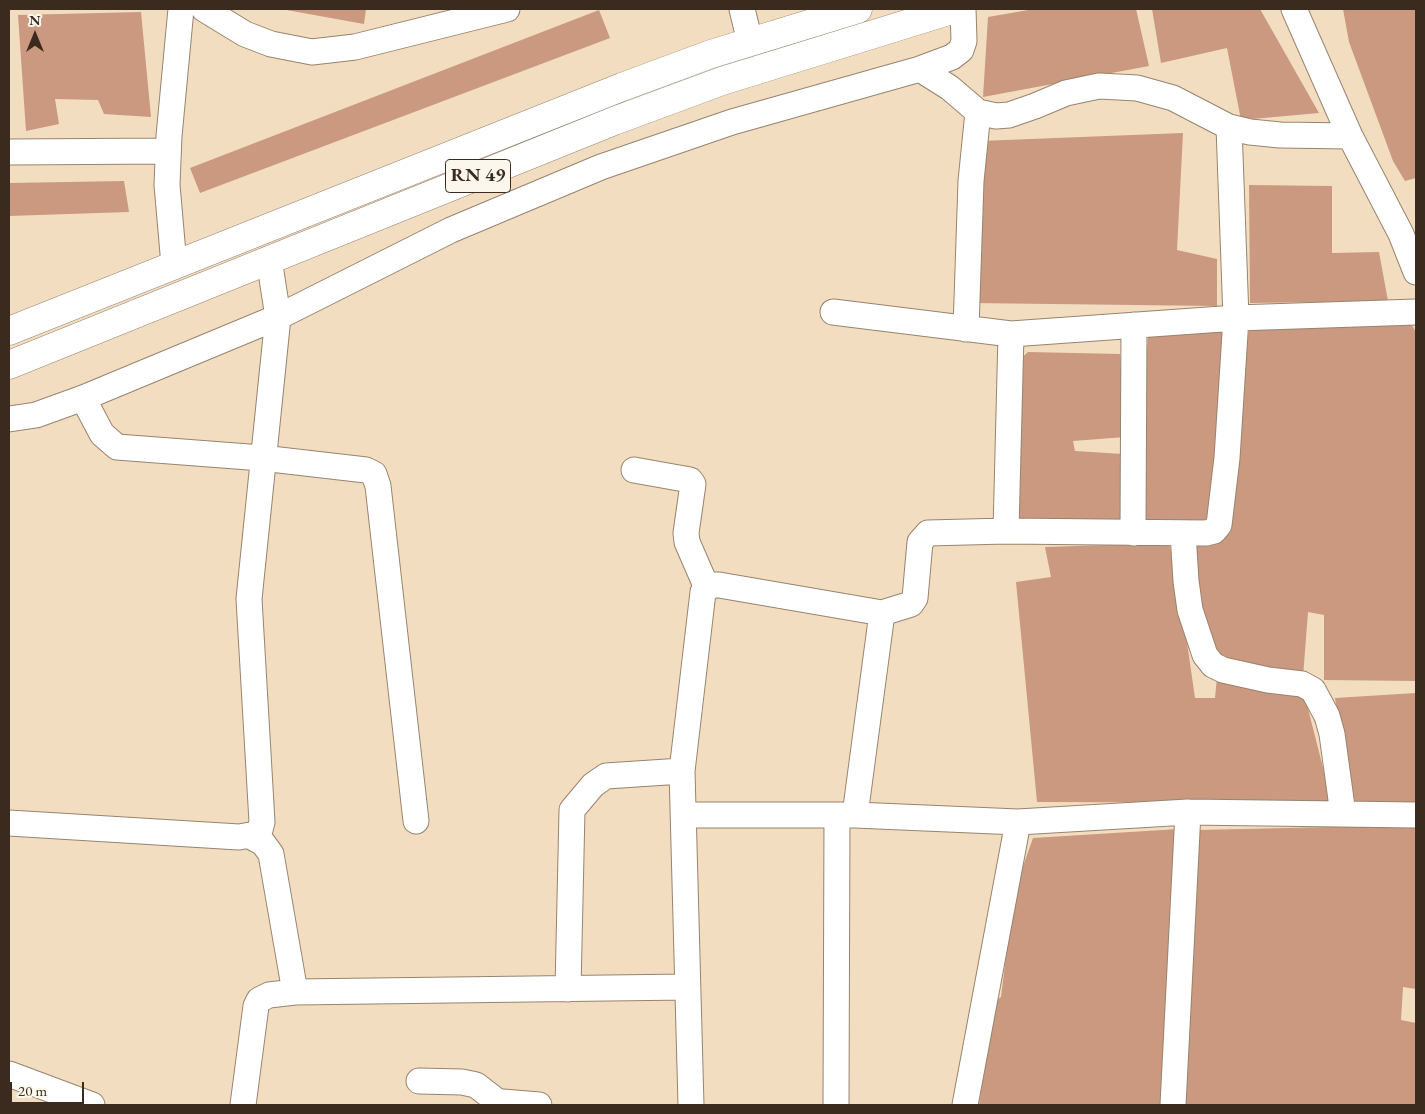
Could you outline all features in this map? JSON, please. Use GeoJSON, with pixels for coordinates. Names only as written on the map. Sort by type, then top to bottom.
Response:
{"type":"FeatureCollection","features":[{"type":"Feature","properties":{"kind":"main road","name":"RN 49"},"geometry":{"type":"LineString","coordinates":[[9,332],[622,87],[750,42],[858,9]]}},
{"type":"Feature","properties":{"kind":"main road","name":"RN 49"},"geometry":{"type":"LineString","coordinates":[[9,365],[614,121],[713,84],[955,9]]}},
{"type":"Feature","properties":{"kind":"street"},"geometry":{"type":"LineString","coordinates":[[174,265],[168,223],[168,151],[181,9]]}},
{"type":"Feature","properties":{"kind":"street"},"geometry":{"type":"LineString","coordinates":[[204,9],[244,34],[271,44],[312,52],[355,47],[507,9]]}},
{"type":"Feature","properties":{"kind":"street"},"geometry":{"type":"LineString","coordinates":[[742,9],[750,42]]}},
{"type":"Feature","properties":{"kind":"street"},"geometry":{"type":"LineString","coordinates":[[9,419],[36,415],[83,398],[278,317],[452,230],[601,167],[732,122],[920,69],[952,57],[961,50],[964,40],[963,9]]}},
{"type":"Feature","properties":{"kind":"street"},"geometry":{"type":"LineString","coordinates":[[1294,9],[1350,136],[1401,234],[1416,272]]}},
{"type":"Feature","properties":{"kind":"street"},"geometry":{"type":"LineString","coordinates":[[920,69],[950,88],[978,112],[996,116],[1009,115],[1066,93],[1099,86],[1128,88],[1173,98],[1229,126],[1250,132],[1280,135],[1350,136]]}},
{"type":"Feature","properties":{"kind":"street"},"geometry":{"type":"LineString","coordinates":[[966,329],[971,180],[978,112]]}},
{"type":"Feature","properties":{"kind":"street"},"geometry":{"type":"LineString","coordinates":[[691,1105],[682,771],[701,599],[707,588],[719,584],[882,613],[912,604],[915,598],[920,542],[928,532],[1206,533],[1214,531],[1218,525],[1227,458],[1236,318],[1229,126]]}},
{"type":"Feature","properties":{"kind":"street"},"geometry":{"type":"LineString","coordinates":[[9,152],[168,151]]}},
{"type":"Feature","properties":{"kind":"street"},"geometry":{"type":"LineString","coordinates":[[9,824],[239,838],[250,836],[260,830],[262,822],[249,599],[278,317],[269,259]]}},
{"type":"Feature","properties":{"kind":"street"},"geometry":{"type":"LineString","coordinates":[[833,312],[1011,334],[1236,318],[1416,312]]}},
{"type":"Feature","properties":{"kind":"street"},"geometry":{"type":"LineString","coordinates":[[1133,532],[1134,325]]}},
{"type":"Feature","properties":{"kind":"street"},"geometry":{"type":"LineString","coordinates":[[1006,531],[1011,334]]}},
{"type":"Feature","properties":{"kind":"street"},"geometry":{"type":"LineString","coordinates":[[83,398],[102,434],[117,447],[262,458],[366,470],[374,474],[376,478],[416,821]]}},
{"type":"Feature","properties":{"kind":"street"},"geometry":{"type":"LineString","coordinates":[[634,470],[690,480],[693,484],[686,532],[687,542],[707,588]]}},
{"type":"Feature","properties":{"kind":"street"},"geometry":{"type":"LineString","coordinates":[[1183,532],[1190,610],[1205,654],[1213,665],[1223,670],[1268,680],[1302,684],[1313,690],[1327,716],[1332,734],[1344,814]]}},
{"type":"Feature","properties":{"kind":"street"},"geometry":{"type":"LineString","coordinates":[[836,1105],[846,815],[882,613]]}},
{"type":"Feature","properties":{"kind":"street"},"geometry":{"type":"LineString","coordinates":[[568,988],[572,810],[593,785],[606,776],[682,771]]}},
{"type":"Feature","properties":{"kind":"street"},"geometry":{"type":"LineString","coordinates":[[1173,1105],[1188,812]]}},
{"type":"Feature","properties":{"kind":"street"},"geometry":{"type":"LineString","coordinates":[[684,815],[846,815],[1018,822],[1188,812],[1416,814]]}},
{"type":"Feature","properties":{"kind":"street"},"geometry":{"type":"LineString","coordinates":[[965,1105],[1018,822]]}},
{"type":"Feature","properties":{"kind":"street"},"geometry":{"type":"LineString","coordinates":[[250,836],[263,843],[271,854],[295,992]]}},
{"type":"Feature","properties":{"kind":"street"},"geometry":{"type":"LineString","coordinates":[[243,1105],[256,1006],[259,1000],[269,995],[295,992],[687,987]]}},
{"type":"Feature","properties":{"kind":"street"},"geometry":{"type":"LineString","coordinates":[[9,1074],[92,1105]]}},
{"type":"Feature","properties":{"kind":"street"},"geometry":{"type":"LineString","coordinates":[[419,1082],[462,1082],[476,1085],[496,1104],[539,1105]]}},
{"type":"Feature","properties":{"kind":"building"},"geometry":{"type":"Polygon","coordinates":[[[281,9],[366,9],[364,24],[281,9]]]}},
{"type":"Feature","properties":{"kind":"building"},"geometry":{"type":"Polygon","coordinates":[[[1034,9],[1136,9],[1149,66],[983,97],[988,17],[1034,9]]]}},
{"type":"Feature","properties":{"kind":"building"},"geometry":{"type":"Polygon","coordinates":[[[1152,9],[1260,9],[1319,113],[1241,120],[1227,48],[1161,63],[1152,9]]]}},
{"type":"Feature","properties":{"kind":"building"},"geometry":{"type":"Polygon","coordinates":[[[1343,9],[1416,9],[1416,178],[1405,181],[1393,161],[1349,42],[1343,9]]]}},
{"type":"Feature","properties":{"kind":"building"},"geometry":{"type":"Polygon","coordinates":[[[599,10],[610,38],[200,193],[190,168],[599,10]]]}},
{"type":"Feature","properties":{"kind":"building"},"geometry":{"type":"Polygon","coordinates":[[[141,12],[151,117],[104,114],[98,100],[55,99],[59,124],[26,131],[18,15],[141,12]]]}},
{"type":"Feature","properties":{"kind":"building"},"geometry":{"type":"Polygon","coordinates":[[[1183,133],[1177,250],[1217,259],[1217,306],[970,303],[980,141],[1183,133]]]}},
{"type":"Feature","properties":{"kind":"building"},"geometry":{"type":"Polygon","coordinates":[[[124,181],[129,212],[9,216],[9,183],[124,181]]]}},
{"type":"Feature","properties":{"kind":"building"},"geometry":{"type":"Polygon","coordinates":[[[1249,185],[1332,186],[1332,253],[1379,252],[1388,301],[1250,303],[1249,185]]]}},
{"type":"Feature","properties":{"kind":"building"},"geometry":{"type":"Polygon","coordinates":[[[1407,317],[1416,332],[1416,681],[1324,680],[1324,615],[1308,612],[1303,677],[1212,656],[1191,587],[1194,535],[1225,539],[1250,319],[1407,317]]]}},
{"type":"Feature","properties":{"kind":"building"},"geometry":{"type":"Polygon","coordinates":[[[1228,331],[1210,521],[1141,526],[1139,463],[1148,336],[1228,331]]]}},
{"type":"Feature","properties":{"kind":"building"},"geometry":{"type":"Polygon","coordinates":[[[1028,352],[1120,354],[1125,437],[1073,441],[1075,451],[1123,454],[1124,525],[1013,526],[1017,362],[1028,352]]]}},
{"type":"Feature","properties":{"kind":"building"},"geometry":{"type":"Polygon","coordinates":[[[1169,543],[1179,587],[1195,698],[1215,698],[1217,677],[1303,689],[1332,803],[1037,802],[1016,582],[1051,577],[1045,547],[1169,543]]]}},
{"type":"Feature","properties":{"kind":"building"},"geometry":{"type":"Polygon","coordinates":[[[1416,693],[1416,803],[1353,806],[1335,698],[1416,693]]]}},
{"type":"Feature","properties":{"kind":"building"},"geometry":{"type":"Polygon","coordinates":[[[1416,825],[1416,989],[1403,987],[1401,1020],[1416,1023],[1416,1105],[1186,1105],[1187,994],[1199,830],[1416,825]]]}},
{"type":"Feature","properties":{"kind":"building"},"geometry":{"type":"Polygon","coordinates":[[[1178,829],[1164,1105],[979,1105],[994,1002],[1001,997],[1014,892],[1033,838],[1178,829]]]}}]}
